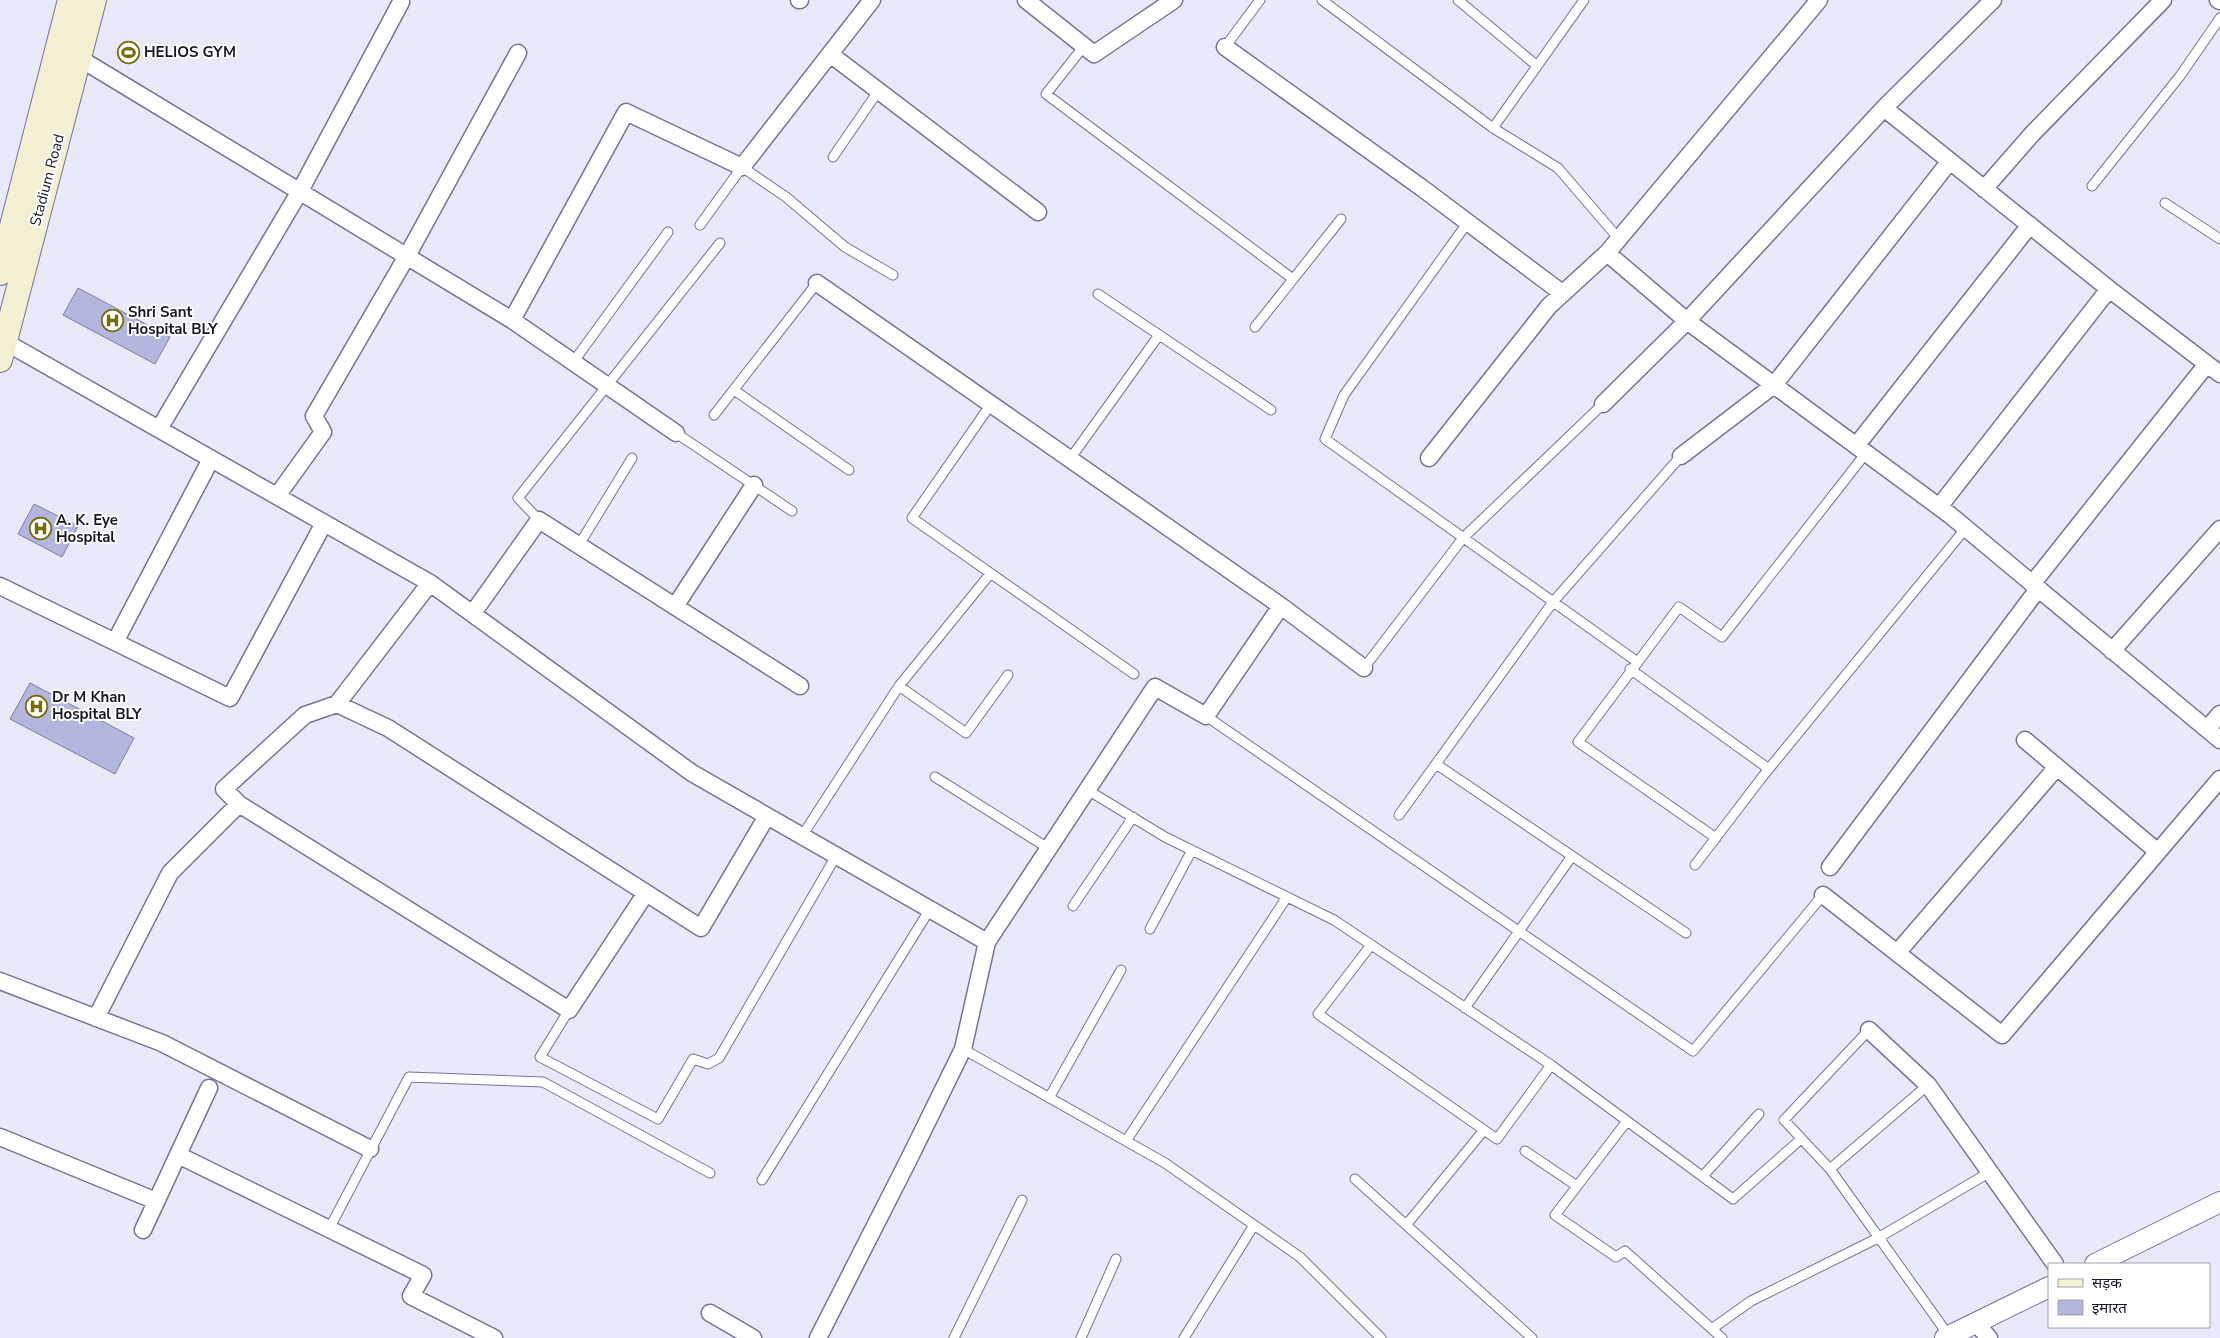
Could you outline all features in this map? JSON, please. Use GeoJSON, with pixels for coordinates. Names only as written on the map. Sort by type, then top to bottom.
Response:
{"type":"FeatureCollection","features":[{"type":"Feature","properties":{"kind":"main road","name":"Stadium Road"},"geometry":{"type":"LineString","coordinates":[[0,273],[70,0]]}},
{"type":"Feature","properties":{"kind":"main road","name":"Stadium Road"},"geometry":{"type":"LineString","coordinates":[[2,347],[6,313],[94,0]]}},
{"type":"Feature","properties":{"kind":"street"},"geometry":{"type":"LineString","coordinates":[[512,320],[626,112],[742,168],[872,0]]}},
{"type":"Feature","properties":{"kind":"street"},"geometry":{"type":"LineString","coordinates":[[1026,0],[1094,54],[1174,0]]}},
{"type":"Feature","properties":{"kind":"street"},"geometry":{"type":"LineString","coordinates":[[1430,458],[1549,306],[1607,253],[1818,0]]}},
{"type":"Feature","properties":{"kind":"street"},"geometry":{"type":"LineString","coordinates":[[1603,404],[1687,321],[1884,108],[1993,0]]}},
{"type":"Feature","properties":{"kind":"street"},"geometry":{"type":"LineString","coordinates":[[1984,189],[2033,133],[2163,0]]}},
{"type":"Feature","properties":{"kind":"street"},"geometry":{"type":"LineString","coordinates":[[159,429],[300,191],[401,2]]}},
{"type":"Feature","properties":{"kind":"street"},"geometry":{"type":"LineString","coordinates":[[1225,47],[1468,222],[1562,293]]}},
{"type":"Feature","properties":{"kind":"street"},"geometry":{"type":"LineString","coordinates":[[277,496],[323,432],[314,416],[407,256],[518,53]]}},
{"type":"Feature","properties":{"kind":"street"},"geometry":{"type":"LineString","coordinates":[[830,54],[1038,212]]}},
{"type":"Feature","properties":{"kind":"street"},"geometry":{"type":"LineString","coordinates":[[78,58],[512,320],[676,433]]}},
{"type":"Feature","properties":{"kind":"street"},"geometry":{"type":"LineString","coordinates":[[1830,867],[2035,586],[2214,369],[2109,289],[1884,108]]}},
{"type":"Feature","properties":{"kind":"street"},"geometry":{"type":"LineString","coordinates":[[1681,456],[1774,385],[1950,161]]}},
{"type":"Feature","properties":{"kind":"street"},"geometry":{"type":"LineString","coordinates":[[1861,449],[2030,225]]}},
{"type":"Feature","properties":{"kind":"street"},"geometry":{"type":"LineString","coordinates":[[1607,253],[1687,321],[1966,528],[2214,734],[2220,714]]}},
{"type":"Feature","properties":{"kind":"street"},"geometry":{"type":"LineString","coordinates":[[817,283],[1282,606],[1364,668]]}},
{"type":"Feature","properties":{"kind":"street"},"geometry":{"type":"LineString","coordinates":[[1939,507],[2109,289]]}},
{"type":"Feature","properties":{"kind":"street"},"geometry":{"type":"LineString","coordinates":[[2,347],[159,429],[430,583],[692,773],[987,942]]}},
{"type":"Feature","properties":{"kind":"street"},"geometry":{"type":"LineString","coordinates":[[115,642],[210,458]]}},
{"type":"Feature","properties":{"kind":"street"},"geometry":{"type":"LineString","coordinates":[[676,605],[754,485]]}},
{"type":"Feature","properties":{"kind":"street"},"geometry":{"type":"LineString","coordinates":[[473,613],[540,520],[676,605],[800,686]]}},
{"type":"Feature","properties":{"kind":"street"},"geometry":{"type":"LineString","coordinates":[[0,586],[230,698],[324,523]]}},
{"type":"Feature","properties":{"kind":"street"},"geometry":{"type":"LineString","coordinates":[[2112,651],[2220,530]]}},
{"type":"Feature","properties":{"kind":"street"},"geometry":{"type":"LineString","coordinates":[[430,583],[336,704],[305,715],[224,789],[239,804],[569,1010],[646,893]]}},
{"type":"Feature","properties":{"kind":"street"},"geometry":{"type":"LineString","coordinates":[[818,1338],[909,1160],[963,1049],[987,942],[1086,789],[1155,687],[1206,716],[1282,606]]}},
{"type":"Feature","properties":{"kind":"street"},"geometry":{"type":"LineString","coordinates":[[336,704],[388,728],[701,928],[767,816]]}},
{"type":"Feature","properties":{"kind":"street"},"geometry":{"type":"LineString","coordinates":[[2025,740],[2158,852]]}},
{"type":"Feature","properties":{"kind":"street"},"geometry":{"type":"LineString","coordinates":[[1897,953],[2057,767]]}},
{"type":"Feature","properties":{"kind":"street"},"geometry":{"type":"LineString","coordinates":[[1823,896],[2002,1035],[2220,779]]}},
{"type":"Feature","properties":{"kind":"street"},"geometry":{"type":"LineString","coordinates":[[96,1018],[170,873],[239,804]]}},
{"type":"Feature","properties":{"kind":"street"},"geometry":{"type":"LineString","coordinates":[[0,981],[162,1043],[370,1149]]}},
{"type":"Feature","properties":{"kind":"street"},"geometry":{"type":"LineString","coordinates":[[1869,1030],[1928,1084],[2055,1263]]}},
{"type":"Feature","properties":{"kind":"street"},"geometry":{"type":"LineString","coordinates":[[143,1230],[209,1088]]}},
{"type":"Feature","properties":{"kind":"street"},"geometry":{"type":"LineString","coordinates":[[0,1137],[156,1200]]}},
{"type":"Feature","properties":{"kind":"street"},"geometry":{"type":"LineString","coordinates":[[178,1155],[423,1274],[411,1296],[493,1338]]}},
{"type":"Feature","properties":{"kind":"street"},"geometry":{"type":"LineString","coordinates":[[2096,1263],[2220,1202]]}},
{"type":"Feature","properties":{"kind":"street"},"geometry":{"type":"LineString","coordinates":[[1947,1337],[2048,1287]]}},
{"type":"Feature","properties":{"kind":"street"},"geometry":{"type":"LineString","coordinates":[[710,1313],[753,1338]]}},
{"type":"Feature","properties":{"kind":"street"},"geometry":{"type":"LineString","coordinates":[[1976,1323],[1989,1338]]}},
{"type":"Feature","properties":{"kind":"lane"},"geometry":{"type":"LineString","coordinates":[[1225,47],[1260,0]]}},
{"type":"Feature","properties":{"kind":"lane"},"geometry":{"type":"LineString","coordinates":[[1322,0],[1493,128],[1558,168],[1619,239]]}},
{"type":"Feature","properties":{"kind":"lane"},"geometry":{"type":"LineString","coordinates":[[1458,0],[1536,65]]}},
{"type":"Feature","properties":{"kind":"lane"},"geometry":{"type":"LineString","coordinates":[[1493,128],[1584,0]]}},
{"type":"Feature","properties":{"kind":"lane"},"geometry":{"type":"LineString","coordinates":[[2092,186],[2180,76],[2220,18]]}},
{"type":"Feature","properties":{"kind":"lane"},"geometry":{"type":"LineString","coordinates":[[1084,46],[1046,94],[1293,279]]}},
{"type":"Feature","properties":{"kind":"lane"},"geometry":{"type":"LineString","coordinates":[[833,157],[879,90]]}},
{"type":"Feature","properties":{"kind":"lane"},"geometry":{"type":"LineString","coordinates":[[700,225],[742,168],[786,197],[845,247],[893,275]]}},
{"type":"Feature","properties":{"kind":"lane"},"geometry":{"type":"LineString","coordinates":[[2165,203],[2220,239]]}},
{"type":"Feature","properties":{"kind":"lane"},"geometry":{"type":"LineString","coordinates":[[1255,327],[1342,219]]}},
{"type":"Feature","properties":{"kind":"lane"},"geometry":{"type":"LineString","coordinates":[[1468,222],[1344,395],[1325,439],[1636,661]]}},
{"type":"Feature","properties":{"kind":"lane"},"geometry":{"type":"LineString","coordinates":[[574,362],[668,232]]}},
{"type":"Feature","properties":{"kind":"lane"},"geometry":{"type":"LineString","coordinates":[[540,520],[518,498],[720,243]]}},
{"type":"Feature","properties":{"kind":"lane"},"geometry":{"type":"LineString","coordinates":[[714,415],[817,283]]}},
{"type":"Feature","properties":{"kind":"lane"},"geometry":{"type":"LineString","coordinates":[[1098,294],[1271,410]]}},
{"type":"Feature","properties":{"kind":"lane"},"geometry":{"type":"LineString","coordinates":[[1070,459],[1159,335]]}},
{"type":"Feature","properties":{"kind":"lane"},"geometry":{"type":"LineString","coordinates":[[734,390],[849,470]]}},
{"type":"Feature","properties":{"kind":"lane"},"geometry":{"type":"LineString","coordinates":[[991,404],[912,518],[1134,674]]}},
{"type":"Feature","properties":{"kind":"lane"},"geometry":{"type":"LineString","coordinates":[[1364,668],[1463,538],[1603,404]]}},
{"type":"Feature","properties":{"kind":"lane"},"geometry":{"type":"LineString","coordinates":[[676,433],[792,511]]}},
{"type":"Feature","properties":{"kind":"lane"},"geometry":{"type":"LineString","coordinates":[[1716,838],[1578,742],[1630,669],[1679,606],[1722,637],[1861,449]]}},
{"type":"Feature","properties":{"kind":"lane"},"geometry":{"type":"LineString","coordinates":[[1399,815],[1554,602],[1681,456]]}},
{"type":"Feature","properties":{"kind":"lane"},"geometry":{"type":"LineString","coordinates":[[579,545],[632,458]]}},
{"type":"Feature","properties":{"kind":"lane"},"geometry":{"type":"LineString","coordinates":[[1695,865],[1769,769],[1966,528]]}},
{"type":"Feature","properties":{"kind":"lane"},"geometry":{"type":"LineString","coordinates":[[802,836],[899,686],[990,574]]}},
{"type":"Feature","properties":{"kind":"lane"},"geometry":{"type":"LineString","coordinates":[[1630,669],[1769,769]]}},
{"type":"Feature","properties":{"kind":"lane"},"geometry":{"type":"LineString","coordinates":[[899,686],[966,733],[1008,675]]}},
{"type":"Feature","properties":{"kind":"lane"},"geometry":{"type":"LineString","coordinates":[[1206,716],[1693,1051],[1823,896]]}},
{"type":"Feature","properties":{"kind":"lane"},"geometry":{"type":"LineString","coordinates":[[1436,764],[1686,933]]}},
{"type":"Feature","properties":{"kind":"lane"},"geometry":{"type":"LineString","coordinates":[[935,777],[1048,848]]}},
{"type":"Feature","properties":{"kind":"lane"},"geometry":{"type":"LineString","coordinates":[[1086,789],[1192,850],[1334,920],[1551,1065],[1732,1199],[1801,1139]]}},
{"type":"Feature","properties":{"kind":"lane"},"geometry":{"type":"LineString","coordinates":[[1073,906],[1133,817]]}},
{"type":"Feature","properties":{"kind":"lane"},"geometry":{"type":"LineString","coordinates":[[1150,929],[1192,850]]}},
{"type":"Feature","properties":{"kind":"lane"},"geometry":{"type":"LineString","coordinates":[[569,1010],[540,1057],[658,1119],[693,1059],[708,1064],[718,1058],[836,856]]}},
{"type":"Feature","properties":{"kind":"lane"},"geometry":{"type":"LineString","coordinates":[[1465,1008],[1572,856]]}},
{"type":"Feature","properties":{"kind":"lane"},"geometry":{"type":"LineString","coordinates":[[1126,1141],[1287,897]]}},
{"type":"Feature","properties":{"kind":"lane"},"geometry":{"type":"LineString","coordinates":[[762,1180],[930,910]]}},
{"type":"Feature","properties":{"kind":"lane"},"geometry":{"type":"LineString","coordinates":[[1371,945],[1318,1014],[1497,1139],[1551,1065]]}},
{"type":"Feature","properties":{"kind":"lane"},"geometry":{"type":"LineString","coordinates":[[1049,1098],[1121,970]]}},
{"type":"Feature","properties":{"kind":"lane"},"geometry":{"type":"LineString","coordinates":[[1869,1030],[1784,1120],[1830,1169],[1947,1337]]}},
{"type":"Feature","properties":{"kind":"lane"},"geometry":{"type":"LineString","coordinates":[[963,1049],[1165,1163],[1300,1257],[1381,1338]]}},
{"type":"Feature","properties":{"kind":"lane"},"geometry":{"type":"LineString","coordinates":[[329,1229],[409,1077],[543,1082],[710,1172]]}},
{"type":"Feature","properties":{"kind":"lane"},"geometry":{"type":"LineString","coordinates":[[1830,1169],[1928,1084]]}},
{"type":"Feature","properties":{"kind":"lane"},"geometry":{"type":"LineString","coordinates":[[1703,1176],[1759,1114]]}},
{"type":"Feature","properties":{"kind":"lane"},"geometry":{"type":"LineString","coordinates":[[1627,1121],[1555,1215],[1616,1257],[1625,1251],[1722,1338]]}},
{"type":"Feature","properties":{"kind":"lane"},"geometry":{"type":"LineString","coordinates":[[1407,1224],[1484,1130]]}},
{"type":"Feature","properties":{"kind":"lane"},"geometry":{"type":"LineString","coordinates":[[1525,1151],[1577,1186]]}},
{"type":"Feature","properties":{"kind":"lane"},"geometry":{"type":"LineString","coordinates":[[1713,1328],[1751,1301],[1878,1238],[1990,1172]]}},
{"type":"Feature","properties":{"kind":"lane"},"geometry":{"type":"LineString","coordinates":[[1355,1179],[1532,1338]]}},
{"type":"Feature","properties":{"kind":"lane"},"geometry":{"type":"LineString","coordinates":[[954,1338],[1022,1200]]}},
{"type":"Feature","properties":{"kind":"lane"},"geometry":{"type":"LineString","coordinates":[[1184,1338],[1254,1225]]}},
{"type":"Feature","properties":{"kind":"lane"},"geometry":{"type":"LineString","coordinates":[[1081,1338],[1116,1259]]}},
{"type":"Feature","properties":{"kind":"building"},"geometry":{"type":"Polygon","coordinates":[[[78,288],[170,337],[155,364],[63,315],[78,288]]]}},
{"type":"Feature","properties":{"kind":"building"},"geometry":{"type":"Polygon","coordinates":[[[34,504],[78,526],[62,557],[18,534],[34,504]]]}},
{"type":"Feature","properties":{"kind":"building"},"geometry":{"type":"Polygon","coordinates":[[[30,683],[134,738],[115,774],[10,719],[30,683]]]}},
{"type":"Feature","properties":{"kind":"place","name":"HELIOS GYM"},"geometry":{"type":"Point","coordinates":[128,52]}},
{"type":"Feature","properties":{"kind":"place","name":"Shri Sant Hospital BLY"},"geometry":{"type":"Point","coordinates":[112,321]}},
{"type":"Feature","properties":{"kind":"place","name":"A. K. Eye Hospital"},"geometry":{"type":"Point","coordinates":[40,529]}},
{"type":"Feature","properties":{"kind":"place","name":"Dr M Khan Hospital BLY"},"geometry":{"type":"Point","coordinates":[36,706]}}]}
